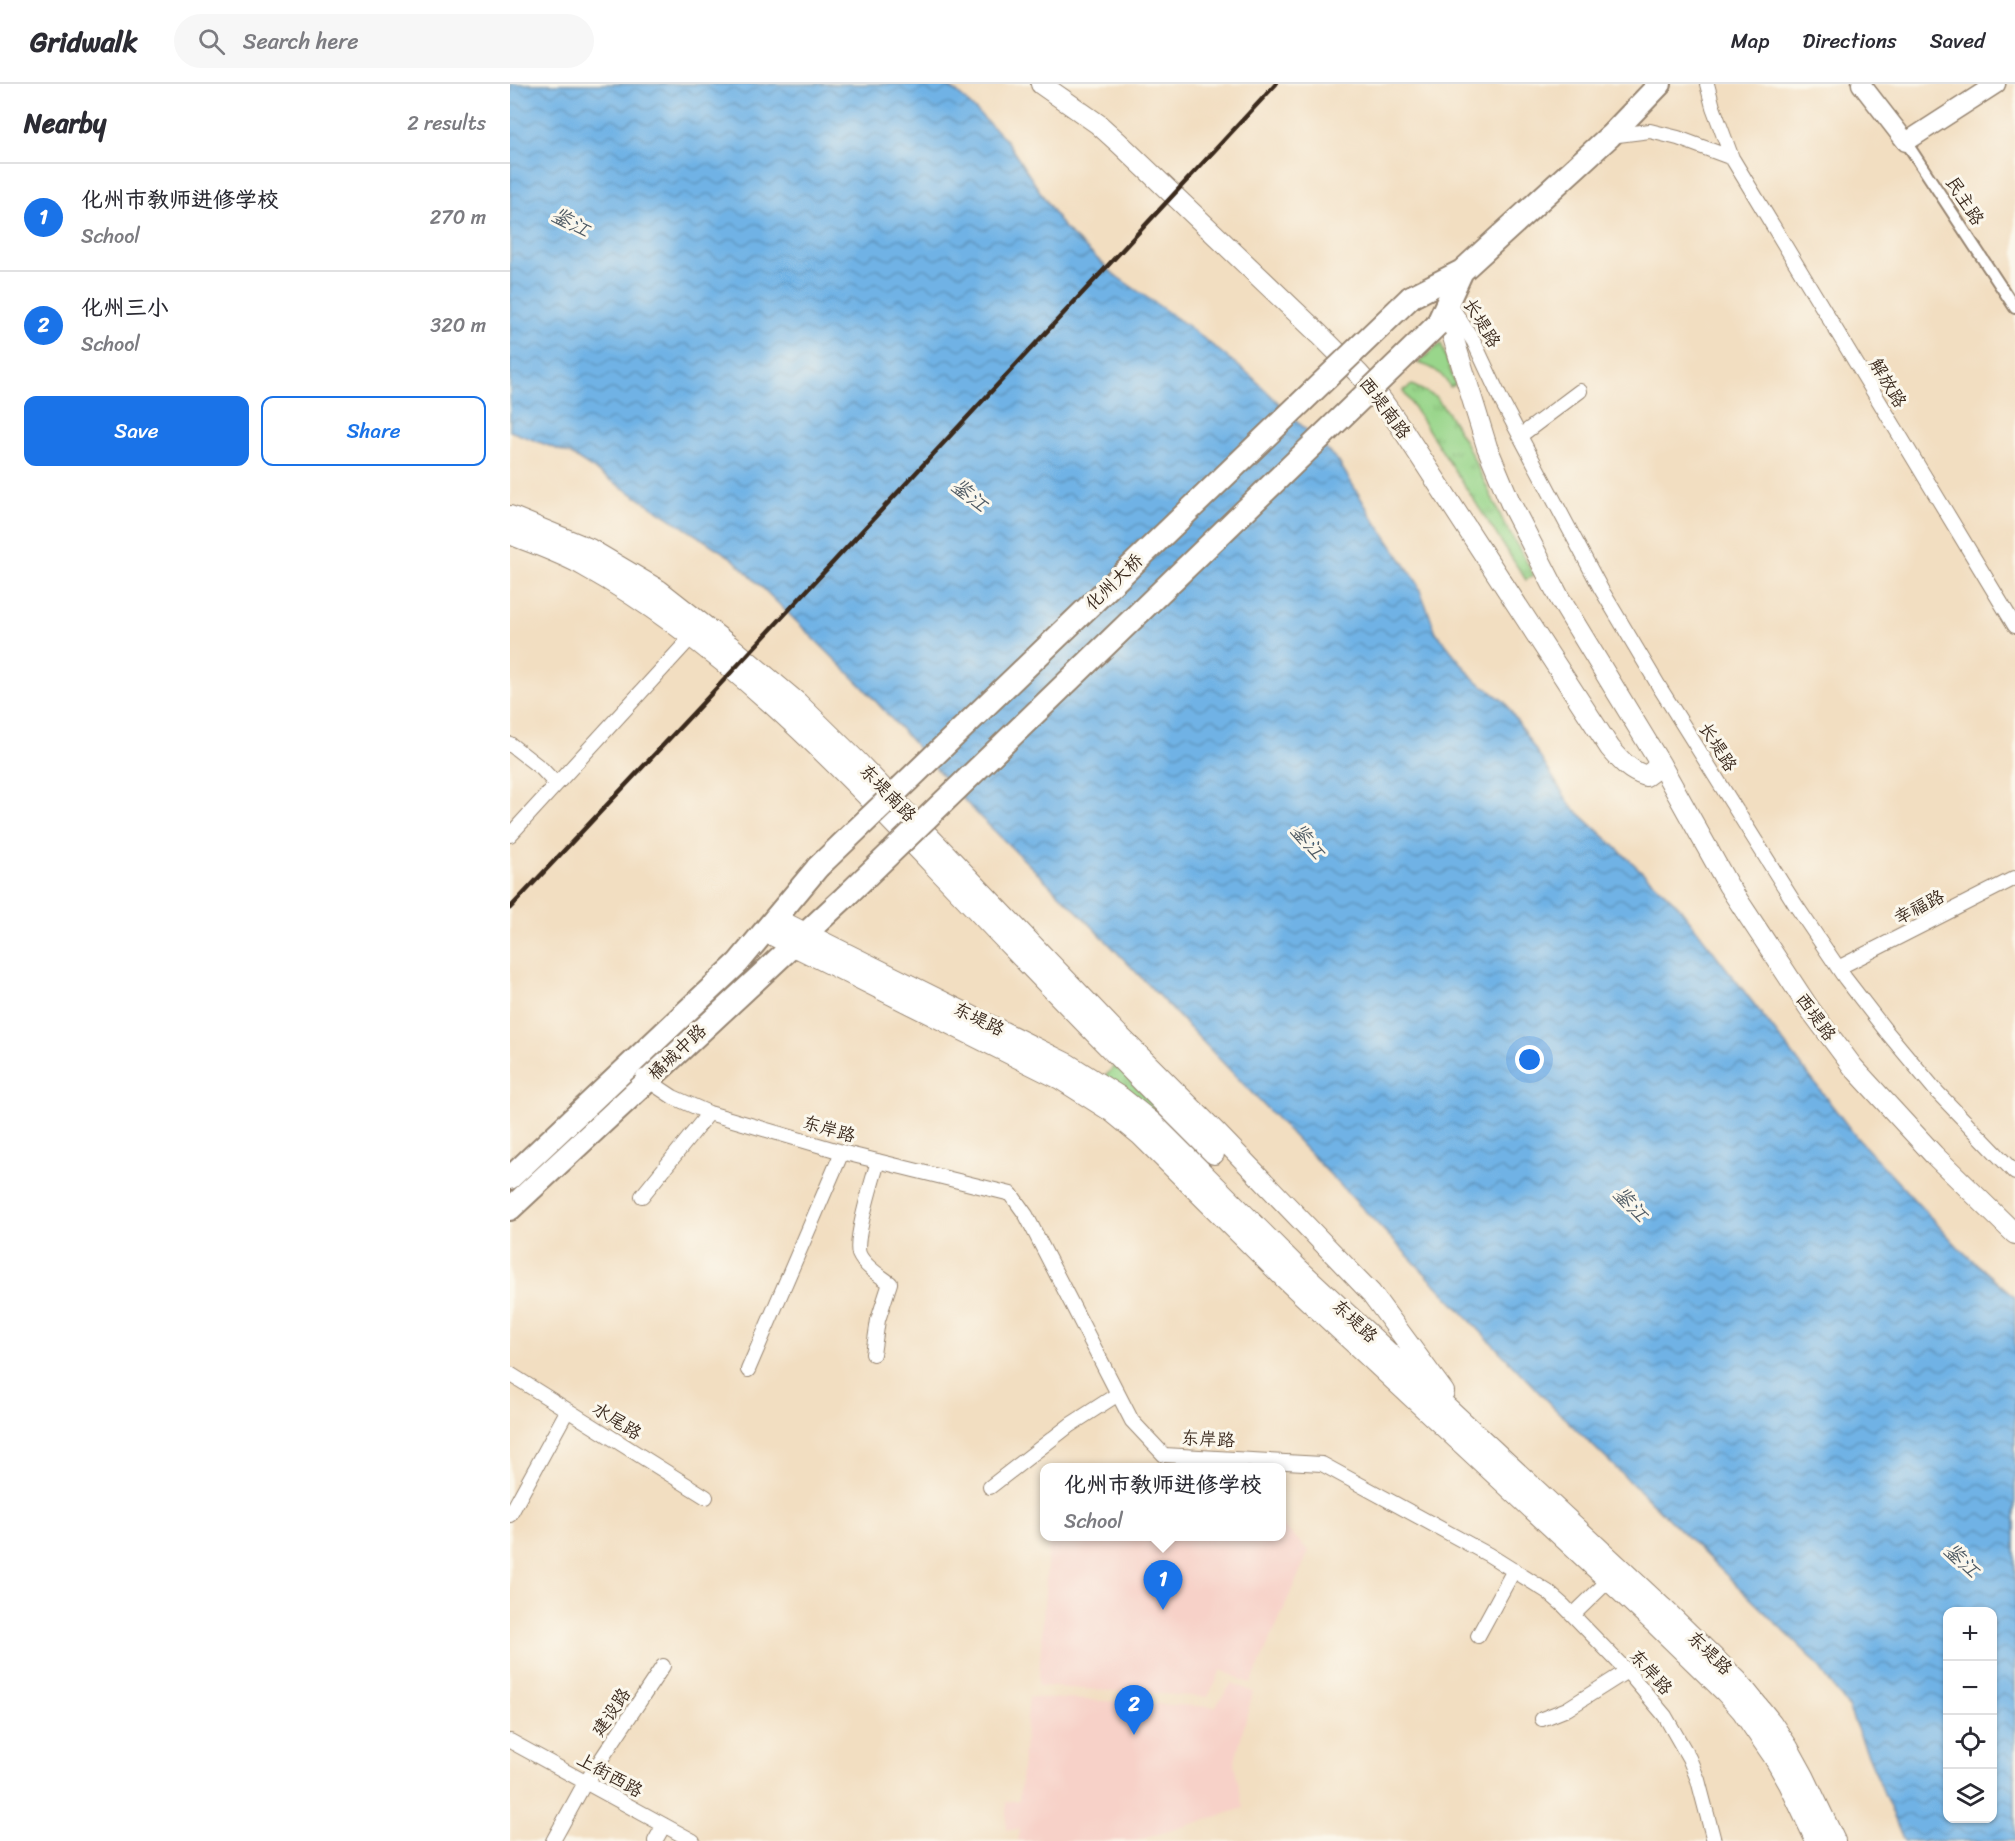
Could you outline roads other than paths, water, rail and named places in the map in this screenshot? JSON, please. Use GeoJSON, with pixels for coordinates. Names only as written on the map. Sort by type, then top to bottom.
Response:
{"type":"FeatureCollection","features":[{"type":"Feature","properties":{"kind":"main road","name":"西堤南路"},"geometry":{"type":"LineString","coordinates":[[1041,84],[1098,124],[1119,143],[1359,375],[1403,430],[1610,748],[1637,774],[1646,776],[1662,765]]}},
{"type":"Feature","properties":{"kind":"main road"},"geometry":{"type":"LineString","coordinates":[[1448,302],[1462,272],[1610,136],[1660,84]]}},
{"type":"Feature","properties":{"kind":"main road","name":"化州大桥"},"geometry":{"type":"LineString","coordinates":[[818,867],[1411,297],[1462,272]]}},
{"type":"Feature","properties":{"kind":"main road","name":"西堤路"},"geometry":{"type":"LineString","coordinates":[[1448,302],[1453,337],[1487,447],[1510,502],[1560,599],[1662,765],[1728,885],[1823,1027],[1853,1067],[1889,1108],[2015,1234]]}},
{"type":"Feature","properties":{"kind":"main road","name":"橘城中路"},"geometry":{"type":"LineString","coordinates":[[510,1209],[846,897],[1437,326],[1448,302]]}},
{"type":"Feature","properties":{"kind":"main road","name":"东堤南路"},"geometry":{"type":"LineString","coordinates":[[510,516],[590,549],[659,590],[697,631],[845,773],[1110,1051],[1214,1154]]}},
{"type":"Feature","properties":{"kind":"main road","name":"东堤南路"},"geometry":{"type":"LineString","coordinates":[[510,534],[582,564],[697,631],[798,704],[857,761],[1118,1034],[1217,1132],[1371,1293],[1472,1431]]}},
{"type":"Feature","properties":{"kind":"main road","name":"橘城中路"},"geometry":{"type":"LineString","coordinates":[[510,1178],[738,963],[818,867]]}},
{"type":"Feature","properties":{"kind":"main road","name":"东堤路"},"geometry":{"type":"LineString","coordinates":[[770,925],[1068,1064],[1122,1098],[1152,1122],[1286,1280],[1717,1684],[1742,1711],[1789,1784],[1816,1841]]}},
{"type":"Feature","properties":{"kind":"main road","name":"东堤路"},"geometry":{"type":"LineString","coordinates":[[799,939],[1060,1078],[1112,1112],[1208,1190],[1298,1268],[1738,1681],[1788,1747],[1835,1841]]}},
{"type":"Feature","properties":{"kind":"main road"},"geometry":{"type":"LineString","coordinates":[[1086,1075],[1098,1066],[1110,1051]]}},
{"type":"Feature","properties":{"kind":"main road"},"geometry":{"type":"LineString","coordinates":[[1208,1190],[1217,1132]]}},
{"type":"Feature","properties":{"kind":"street","name":"解放路"},"geometry":{"type":"LineString","coordinates":[[1707,84],[1732,158],[2015,626]]}},
{"type":"Feature","properties":{"kind":"street"},"geometry":{"type":"LineString","coordinates":[[1861,84],[1906,142],[1996,84]]}},
{"type":"Feature","properties":{"kind":"street"},"geometry":{"type":"LineString","coordinates":[[1610,136],[1650,131],[1678,138],[1732,158]]}},
{"type":"Feature","properties":{"kind":"street","name":"民主路"},"geometry":{"type":"LineString","coordinates":[[1906,142],[2015,308]]}},
{"type":"Feature","properties":{"kind":"street","name":"长堤路"},"geometry":{"type":"LineString","coordinates":[[1448,302],[1474,342],[1520,436],[1601,589],[1795,904],[1838,968],[1886,1031],[1936,1092],[2015,1173]]}},
{"type":"Feature","properties":{"kind":"street"},"geometry":{"type":"LineString","coordinates":[[1520,436],[1581,391]]}},
{"type":"Feature","properties":{"kind":"street"},"geometry":{"type":"LineString","coordinates":[[510,834],[697,631]]}},
{"type":"Feature","properties":{"kind":"street"},"geometry":{"type":"LineString","coordinates":[[510,744],[542,769],[556,784]]}},
{"type":"Feature","properties":{"kind":"street","name":"幸福路"},"geometry":{"type":"LineString","coordinates":[[1838,968],[2015,878]]}},
{"type":"Feature","properties":{"kind":"street","name":"东岸路"},"geometry":{"type":"LineString","coordinates":[[628,1067],[674,1098],[709,1113],[842,1152],[1012,1195],[1026,1215],[1132,1421],[1164,1455],[1322,1464],[1387,1498],[1514,1570],[1548,1592],[1627,1671],[1665,1716],[1681,1743],[1698,1780],[1714,1841]]}},
{"type":"Feature","properties":{"kind":"street"},"geometry":{"type":"LineString","coordinates":[[642,1196],[709,1113]]}},
{"type":"Feature","properties":{"kind":"street"},"geometry":{"type":"LineString","coordinates":[[748,1370],[842,1152]]}},
{"type":"Feature","properties":{"kind":"street"},"geometry":{"type":"LineString","coordinates":[[873,1354],[879,1320],[890,1283],[869,1267],[859,1254],[858,1239],[878,1161]]}},
{"type":"Feature","properties":{"kind":"street","name":"水尾路"},"geometry":{"type":"LineString","coordinates":[[510,1374],[706,1497]]}},
{"type":"Feature","properties":{"kind":"street"},"geometry":{"type":"LineString","coordinates":[[990,1487],[1070,1425],[1118,1394]]}},
{"type":"Feature","properties":{"kind":"street"},"geometry":{"type":"LineString","coordinates":[[510,1515],[567,1411]]}},
{"type":"Feature","properties":{"kind":"street"},"geometry":{"type":"LineString","coordinates":[[1478,1636],[1514,1570]]}},
{"type":"Feature","properties":{"kind":"street"},"geometry":{"type":"LineString","coordinates":[[1573,1615],[1608,1581]]}},
{"type":"Feature","properties":{"kind":"street","name":"建设路"},"geometry":{"type":"LineString","coordinates":[[553,1841],[585,1782],[663,1666]]}},
{"type":"Feature","properties":{"kind":"street"},"geometry":{"type":"LineString","coordinates":[[1542,1719],[1575,1704],[1627,1671]]}},
{"type":"Feature","properties":{"kind":"street","name":"上街西路"},"geometry":{"type":"LineString","coordinates":[[510,1741],[693,1841]]}},
{"type":"Feature","properties":{"kind":"street"},"geometry":{"type":"LineString","coordinates":[[655,1841],[664,1825]]}},
{"type":"Feature","properties":{"kind":"water","name":"鉴江"},"geometry":{"type":"Polygon","coordinates":[[[510,84],[945,84],[957,92],[1006,140],[1064,228],[1116,276],[1188,326],[1251,376],[1338,461],[1373,518],[1417,582],[1436,632],[1473,678],[1505,702],[1571,806],[1677,904],[1857,1138],[1961,1250],[2015,1297],[2015,1841],[1904,1841],[1848,1707],[1813,1659],[1554,1408],[1090,924],[974,811],[863,687],[732,558],[570,454],[510,431],[510,84]]]}},
{"type":"Feature","properties":{"kind":"railway"},"geometry":{"type":"LineString","coordinates":[[510,908],[1276,84]]}},
{"type":"Feature","properties":{"kind":"place","name":"化州市教师进修学校"},"geometry":{"type":"Point","coordinates":[1163,1610]}},
{"type":"Feature","properties":{"kind":"place","name":"化州三小"},"geometry":{"type":"Point","coordinates":[1134,1735]}}]}
